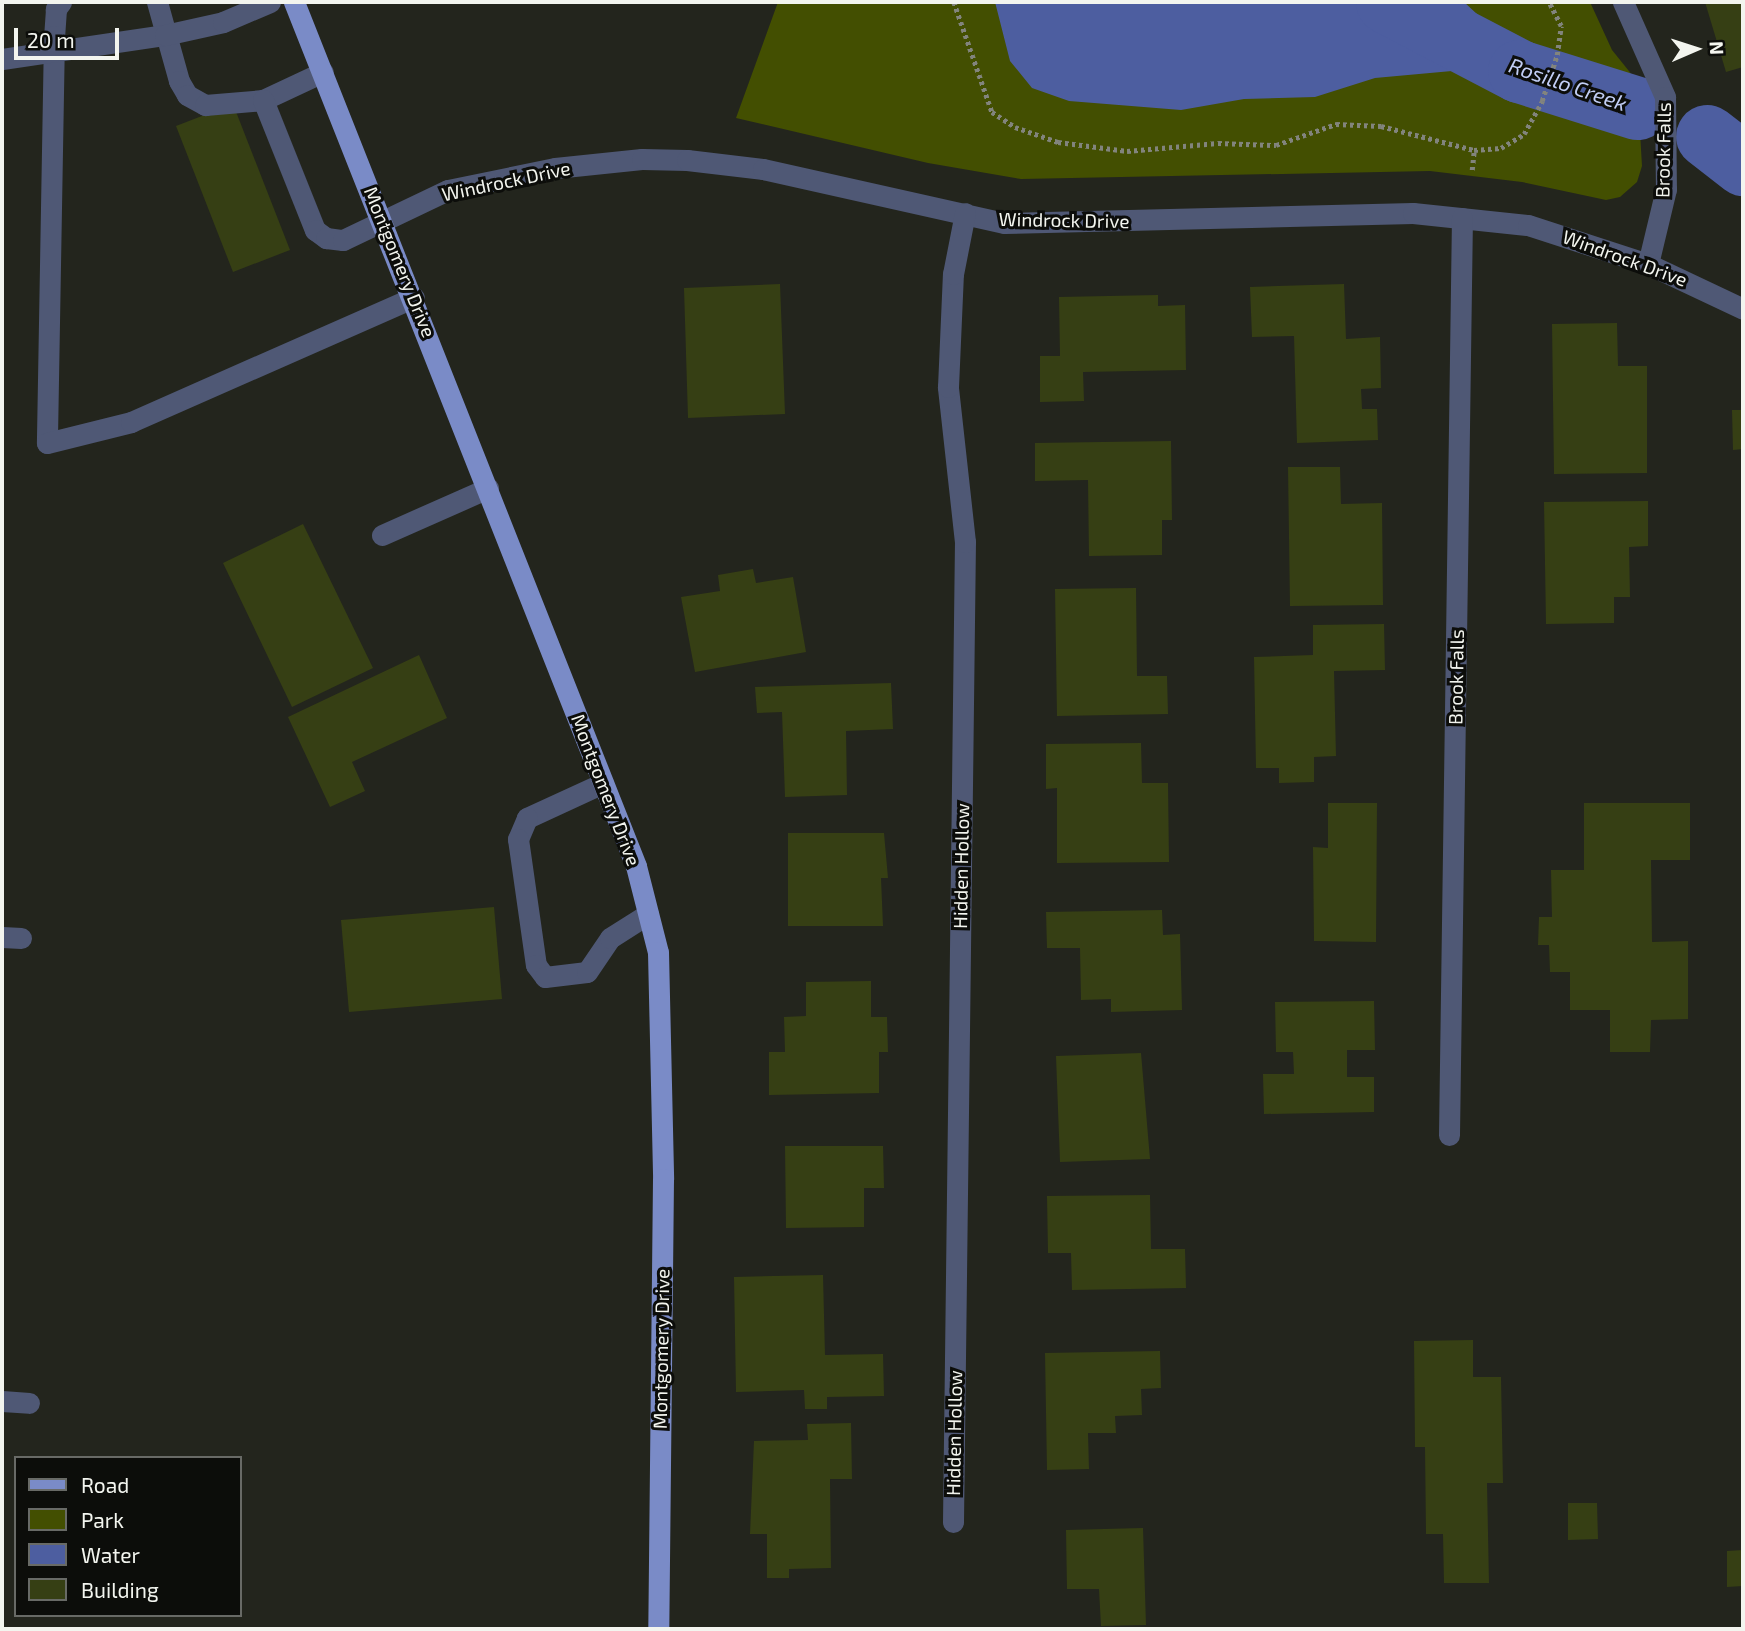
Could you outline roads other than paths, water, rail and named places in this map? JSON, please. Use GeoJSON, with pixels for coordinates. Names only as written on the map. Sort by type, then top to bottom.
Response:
{"type":"FeatureCollection","features":[{"type":"Feature","properties":{"kind":"main road","name":"Montgomery Drive"},"geometry":{"type":"LineString","coordinates":[[294,2],[414,297],[636,866],[658,952],[663,1179],[658,1629]]}},
{"type":"Feature","properties":{"kind":"street"},"geometry":{"type":"LineString","coordinates":[[61,2],[56,9],[47,443],[131,422],[414,297]]}},
{"type":"Feature","properties":{"kind":"street"},"geometry":{"type":"LineString","coordinates":[[157,2],[165,35],[187,95],[205,105],[262,100],[323,72]]}},
{"type":"Feature","properties":{"kind":"street"},"geometry":{"type":"LineString","coordinates":[[2,59],[165,35],[223,22],[270,2]]}},
{"type":"Feature","properties":{"kind":"street","name":"Brook Falls"},"geometry":{"type":"LineString","coordinates":[[1623,2],[1665,97],[1666,190],[1648,264]]}},
{"type":"Feature","properties":{"kind":"street","name":"Windrock Drive"},"geometry":{"type":"LineString","coordinates":[[262,100],[315,230],[326,238],[343,240],[448,190],[555,168],[642,159],[763,169],[1004,223],[1073,224],[1413,213],[1528,225],[1648,264],[1743,309]]}},
{"type":"Feature","properties":{"kind":"street","name":"Hidden Hollow"},"geometry":{"type":"LineString","coordinates":[[953,1522],[965,542],[948,387],[953,274],[965,213]]}},
{"type":"Feature","properties":{"kind":"street","name":"Brook Falls"},"geometry":{"type":"LineString","coordinates":[[1449,1135],[1462,218]]}},
{"type":"Feature","properties":{"kind":"street"},"geometry":{"type":"LineString","coordinates":[[382,535],[488,488]]}},
{"type":"Feature","properties":{"kind":"street"},"geometry":{"type":"LineString","coordinates":[[603,783],[527,818],[518,839],[536,965],[545,977],[587,972],[610,938],[648,914]]}},
{"type":"Feature","properties":{"kind":"street"},"geometry":{"type":"LineString","coordinates":[[2,1401],[29,1403]]}},
{"type":"Feature","properties":{"kind":"water"},"geometry":{"type":"Polygon","coordinates":[[[995,2],[1464,2],[1520,54],[1519,71],[1502,81],[1463,70],[1375,78],[1315,97],[1244,99],[1181,110],[1069,101],[1032,88],[1010,61],[995,2]]]}},
{"type":"Feature","properties":{"kind":"waterway","name":"Rosillo Creek"},"geometry":{"type":"LineString","coordinates":[[1387,2],[1519,71],[1637,108]]}},
{"type":"Feature","properties":{"kind":"waterway","name":"Rosillo Creek"},"geometry":{"type":"LineString","coordinates":[[1707,136],[1743,164]]}}]}
